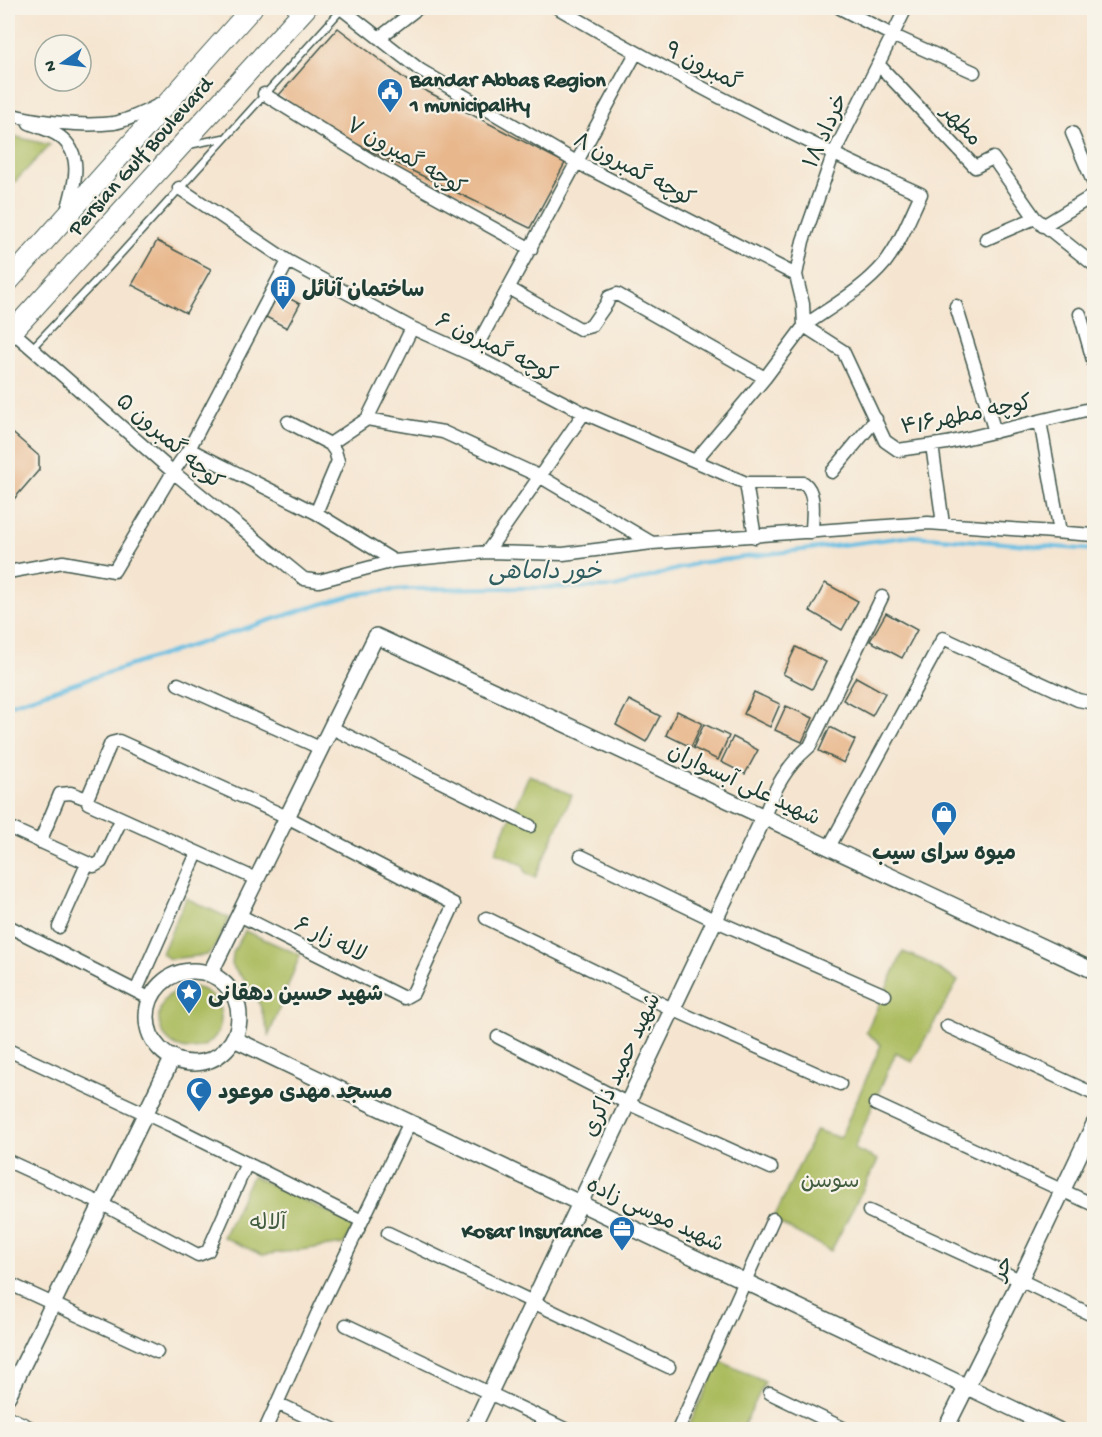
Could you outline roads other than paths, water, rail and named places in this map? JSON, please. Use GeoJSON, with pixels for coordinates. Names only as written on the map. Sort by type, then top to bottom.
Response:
{"type":"FeatureCollection","features":[{"type":"Feature","properties":{"kind":"main road","name":"Persian Gulf Boulevard"},"geometry":{"type":"LineString","coordinates":[[8,282],[252,8]]}},
{"type":"Feature","properties":{"kind":"main road","name":"Persian Gulf Boulevard"},"geometry":{"type":"LineString","coordinates":[[10,333],[306,8]]}},
{"type":"Feature","properties":{"kind":"main road"},"geometry":{"type":"LineString","coordinates":[[8,1421],[27,1430]]}},
{"type":"Feature","properties":{"kind":"street","name":"کوچه گمبرون ۸"},"geometry":{"type":"LineString","coordinates":[[343,8],[420,70],[578,163],[796,275]]}},
{"type":"Feature","properties":{"kind":"street"},"geometry":{"type":"LineString","coordinates":[[379,38],[418,8]]}},
{"type":"Feature","properties":{"kind":"street","name":"گمبرون ۹"},"geometry":{"type":"LineString","coordinates":[[558,8],[636,53],[833,155],[921,194],[884,264],[854,291],[804,326]]}},
{"type":"Feature","properties":{"kind":"street"},"geometry":{"type":"LineString","coordinates":[[840,8],[892,35],[974,72]]}},
{"type":"Feature","properties":{"kind":"street","name":"خرداد ۱۸"},"geometry":{"type":"LineString","coordinates":[[796,275],[803,241],[833,155],[906,8]]}},
{"type":"Feature","properties":{"kind":"street"},"geometry":{"type":"LineString","coordinates":[[472,355],[510,289],[636,53]]}},
{"type":"Feature","properties":{"kind":"street","name":"مطهر"},"geometry":{"type":"LineString","coordinates":[[878,64],[975,167],[993,158],[1039,222],[1092,258]]}},
{"type":"Feature","properties":{"kind":"street","name":"کوچه گمبرون ۷"},"geometry":{"type":"LineString","coordinates":[[264,94],[372,161],[531,249]]}},
{"type":"Feature","properties":{"kind":"street"},"geometry":{"type":"LineString","coordinates":[[11,115],[73,123],[114,123],[171,98]]}},
{"type":"Feature","properties":{"kind":"street"},"geometry":{"type":"LineString","coordinates":[[11,115],[59,136],[71,148],[77,169],[66,217]]}},
{"type":"Feature","properties":{"kind":"street"},"geometry":{"type":"LineString","coordinates":[[1072,133],[1095,184]]}},
{"type":"Feature","properties":{"kind":"street","name":"کوچه گمبرون ۶"},"geometry":{"type":"LineString","coordinates":[[179,188],[288,261],[412,327],[584,413],[746,483]]}},
{"type":"Feature","properties":{"kind":"street"},"geometry":{"type":"LineString","coordinates":[[986,238],[1039,222],[1095,195]]}},
{"type":"Feature","properties":{"kind":"street"},"geometry":{"type":"LineString","coordinates":[[8,572],[63,561],[114,571],[189,448],[288,261]]}},
{"type":"Feature","properties":{"kind":"street"},"geometry":{"type":"LineString","coordinates":[[695,461],[765,378],[804,326],[803,304],[796,275]]}},
{"type":"Feature","properties":{"kind":"street"},"geometry":{"type":"LineString","coordinates":[[510,289],[580,329],[591,326],[609,297],[617,294],[765,378]]}},
{"type":"Feature","properties":{"kind":"street"},"geometry":{"type":"LineString","coordinates":[[956,306],[995,432]]}},
{"type":"Feature","properties":{"kind":"street"},"geometry":{"type":"LineString","coordinates":[[1080,315],[1095,364]]}},
{"type":"Feature","properties":{"kind":"street","name":"کوچه مطهر۴/۶"},"geometry":{"type":"LineString","coordinates":[[804,326],[843,351],[885,441],[898,450],[995,432],[1095,408]]}},
{"type":"Feature","properties":{"kind":"street"},"geometry":{"type":"LineString","coordinates":[[330,444],[367,419],[412,327]]}},
{"type":"Feature","properties":{"kind":"street","name":"کوچه گمبرون ۵"},"geometry":{"type":"LineString","coordinates":[[10,333],[32,348],[173,472],[304,579],[319,581],[394,561]]}},
{"type":"Feature","properties":{"kind":"street"},"geometry":{"type":"LineString","coordinates":[[487,552],[584,413]]}},
{"type":"Feature","properties":{"kind":"street"},"geometry":{"type":"LineString","coordinates":[[367,419],[443,432],[541,477],[652,543]]}},
{"type":"Feature","properties":{"kind":"street"},"geometry":{"type":"LineString","coordinates":[[832,472],[876,419]]}},
{"type":"Feature","properties":{"kind":"street"},"geometry":{"type":"LineString","coordinates":[[1040,421],[1060,532]]}},
{"type":"Feature","properties":{"kind":"street"},"geometry":{"type":"LineString","coordinates":[[288,422],[330,444],[335,451],[338,461],[316,513]]}},
{"type":"Feature","properties":{"kind":"street"},"geometry":{"type":"LineString","coordinates":[[932,445],[943,524]]}},
{"type":"Feature","properties":{"kind":"street"},"geometry":{"type":"LineString","coordinates":[[189,448],[316,513],[394,561],[487,552],[563,554],[652,543],[928,523],[1095,535]]}},
{"type":"Feature","properties":{"kind":"street"},"geometry":{"type":"LineString","coordinates":[[755,537],[746,483],[804,483],[810,487],[812,532]]}},
{"type":"Feature","properties":{"kind":"street"},"geometry":{"type":"LineString","coordinates":[[764,817],[781,779],[799,755],[810,746],[882,597]]}},
{"type":"Feature","properties":{"kind":"street","name":"شهید علی آبسواران"},"geometry":{"type":"LineString","coordinates":[[330,727],[376,636],[1095,971]]}},
{"type":"Feature","properties":{"kind":"street"},"geometry":{"type":"LineString","coordinates":[[829,847],[943,638],[1078,700],[1095,703]]}},
{"type":"Feature","properties":{"kind":"street"},"geometry":{"type":"LineString","coordinates":[[178,684],[320,748]]}},
{"type":"Feature","properties":{"kind":"street"},"geometry":{"type":"LineString","coordinates":[[210,974],[330,727],[530,826]]}},
{"type":"Feature","properties":{"kind":"street"},"geometry":{"type":"LineString","coordinates":[[89,802],[111,743],[119,741],[287,817]]}},
{"type":"Feature","properties":{"kind":"street"},"geometry":{"type":"LineString","coordinates":[[40,842],[60,794],[70,793],[121,819],[256,879]]}},
{"type":"Feature","properties":{"kind":"street","name":"لاله زار ۶"},"geometry":{"type":"LineString","coordinates":[[239,915],[404,998],[413,993],[454,903],[287,817]]}},
{"type":"Feature","properties":{"kind":"street","name":"شهید حمید ذاکری"},"geometry":{"type":"LineString","coordinates":[[472,1430],[764,817]]}},
{"type":"Feature","properties":{"kind":"street"},"geometry":{"type":"LineString","coordinates":[[8,827],[94,866],[101,862],[121,819]]}},
{"type":"Feature","properties":{"kind":"street"},"geometry":{"type":"LineString","coordinates":[[136,991],[197,853]]}},
{"type":"Feature","properties":{"kind":"street"},"geometry":{"type":"LineString","coordinates":[[581,856],[714,920],[885,995]]}},
{"type":"Feature","properties":{"kind":"street"},"geometry":{"type":"LineString","coordinates":[[59,927],[87,864]]}},
{"type":"Feature","properties":{"kind":"street"},"geometry":{"type":"LineString","coordinates":[[486,918],[672,1009],[840,1084]]}},
{"type":"Feature","properties":{"kind":"street"},"geometry":{"type":"LineString","coordinates":[[8,926],[151,999]]}},
{"type":"Feature","properties":{"kind":"street"},"geometry":{"type":"LineString","coordinates":[[196,971],[210,974],[223,982],[233,993],[238,1008],[239,1024],[234,1039],[224,1051],[211,1059],[196,1063],[173,1057],[156,1043],[149,1030],[148,1015],[151,999],[168,978],[182,972],[196,971]]}},
{"type":"Feature","properties":{"kind":"street"},"geometry":{"type":"LineString","coordinates":[[947,1026],[1095,1094]]}},
{"type":"Feature","properties":{"kind":"street"},"geometry":{"type":"LineString","coordinates":[[498,1037],[627,1104],[771,1168]]}},
{"type":"Feature","properties":{"kind":"street","name":"شهید موسی زاده"},"geometry":{"type":"LineString","coordinates":[[234,1039],[966,1384],[1058,1430]]}},
{"type":"Feature","properties":{"kind":"street"},"geometry":{"type":"LineString","coordinates":[[8,1050],[146,1114],[362,1221]]}},
{"type":"Feature","properties":{"kind":"street"},"geometry":{"type":"LineString","coordinates":[[8,1396],[173,1057]]}},
{"type":"Feature","properties":{"kind":"street"},"geometry":{"type":"LineString","coordinates":[[875,1104],[1095,1205]]}},
{"type":"Feature","properties":{"kind":"street"},"geometry":{"type":"LineString","coordinates":[[266,1430],[318,1312],[410,1122]]}},
{"type":"Feature","properties":{"kind":"street","name":"حر"},"geometry":{"type":"LineString","coordinates":[[945,1430],[1095,1124]]}},
{"type":"Feature","properties":{"kind":"street"},"geometry":{"type":"LineString","coordinates":[[8,1161],[102,1204],[198,1255],[208,1251],[247,1163]]}},
{"type":"Feature","properties":{"kind":"street"},"geometry":{"type":"LineString","coordinates":[[869,1211],[1095,1316]]}},
{"type":"Feature","properties":{"kind":"street"},"geometry":{"type":"LineString","coordinates":[[678,1430],[772,1219]]}},
{"type":"Feature","properties":{"kind":"street"},"geometry":{"type":"LineString","coordinates":[[388,1233],[669,1367]]}},
{"type":"Feature","properties":{"kind":"street"},"geometry":{"type":"LineString","coordinates":[[8,1283],[157,1352]]}},
{"type":"Feature","properties":{"kind":"street"},"geometry":{"type":"LineString","coordinates":[[346,1325],[567,1430]]}},
{"type":"Feature","properties":{"kind":"street"},"geometry":{"type":"LineString","coordinates":[[770,1393],[847,1430]]}},
{"type":"Feature","properties":{"kind":"street"},"geometry":{"type":"LineString","coordinates":[[279,1404],[335,1430]]}},
{"type":"Feature","properties":{"kind":"lane"},"geometry":{"type":"LineString","coordinates":[[32,348],[107,269],[343,8]]}},
{"type":"Feature","properties":{"kind":"lane"},"geometry":{"type":"LineString","coordinates":[[177,148],[225,138]]}},
{"type":"Feature","properties":{"kind":"waterway","name":"خور داماهی"},"geometry":{"type":"LineString","coordinates":[[8,705],[308,608],[362,593],[408,589],[615,587],[698,563],[913,536],[1094,550]]}},
{"type":"Feature","properties":{"kind":"place","name":"Bandar Abbas Region 1 municipality"},"geometry":{"type":"Point","coordinates":[390,114]}},
{"type":"Feature","properties":{"kind":"place","name":"ساختمان آنائل"},"geometry":{"type":"Point","coordinates":[283,311]}},
{"type":"Feature","properties":{"kind":"place","name":"میوه سرای سیب"},"geometry":{"type":"Point","coordinates":[944,837]}},
{"type":"Feature","properties":{"kind":"place","name":"شهید حسین دهقانی"},"geometry":{"type":"Point","coordinates":[189,1015]}},
{"type":"Feature","properties":{"kind":"place","name":"مسجد مهدی موعود"},"geometry":{"type":"Point","coordinates":[199,1113]}},
{"type":"Feature","properties":{"kind":"place","name":"Kosar Insurance"},"geometry":{"type":"Point","coordinates":[622,1252]}},
{"type":"Feature","properties":{"kind":"park label","name":"سوسن"},"geometry":{"type":"Point","coordinates":[830,1179]}},
{"type":"Feature","properties":{"kind":"park label","name":"آلاله"},"geometry":{"type":"Point","coordinates":[268,1221]}}]}
